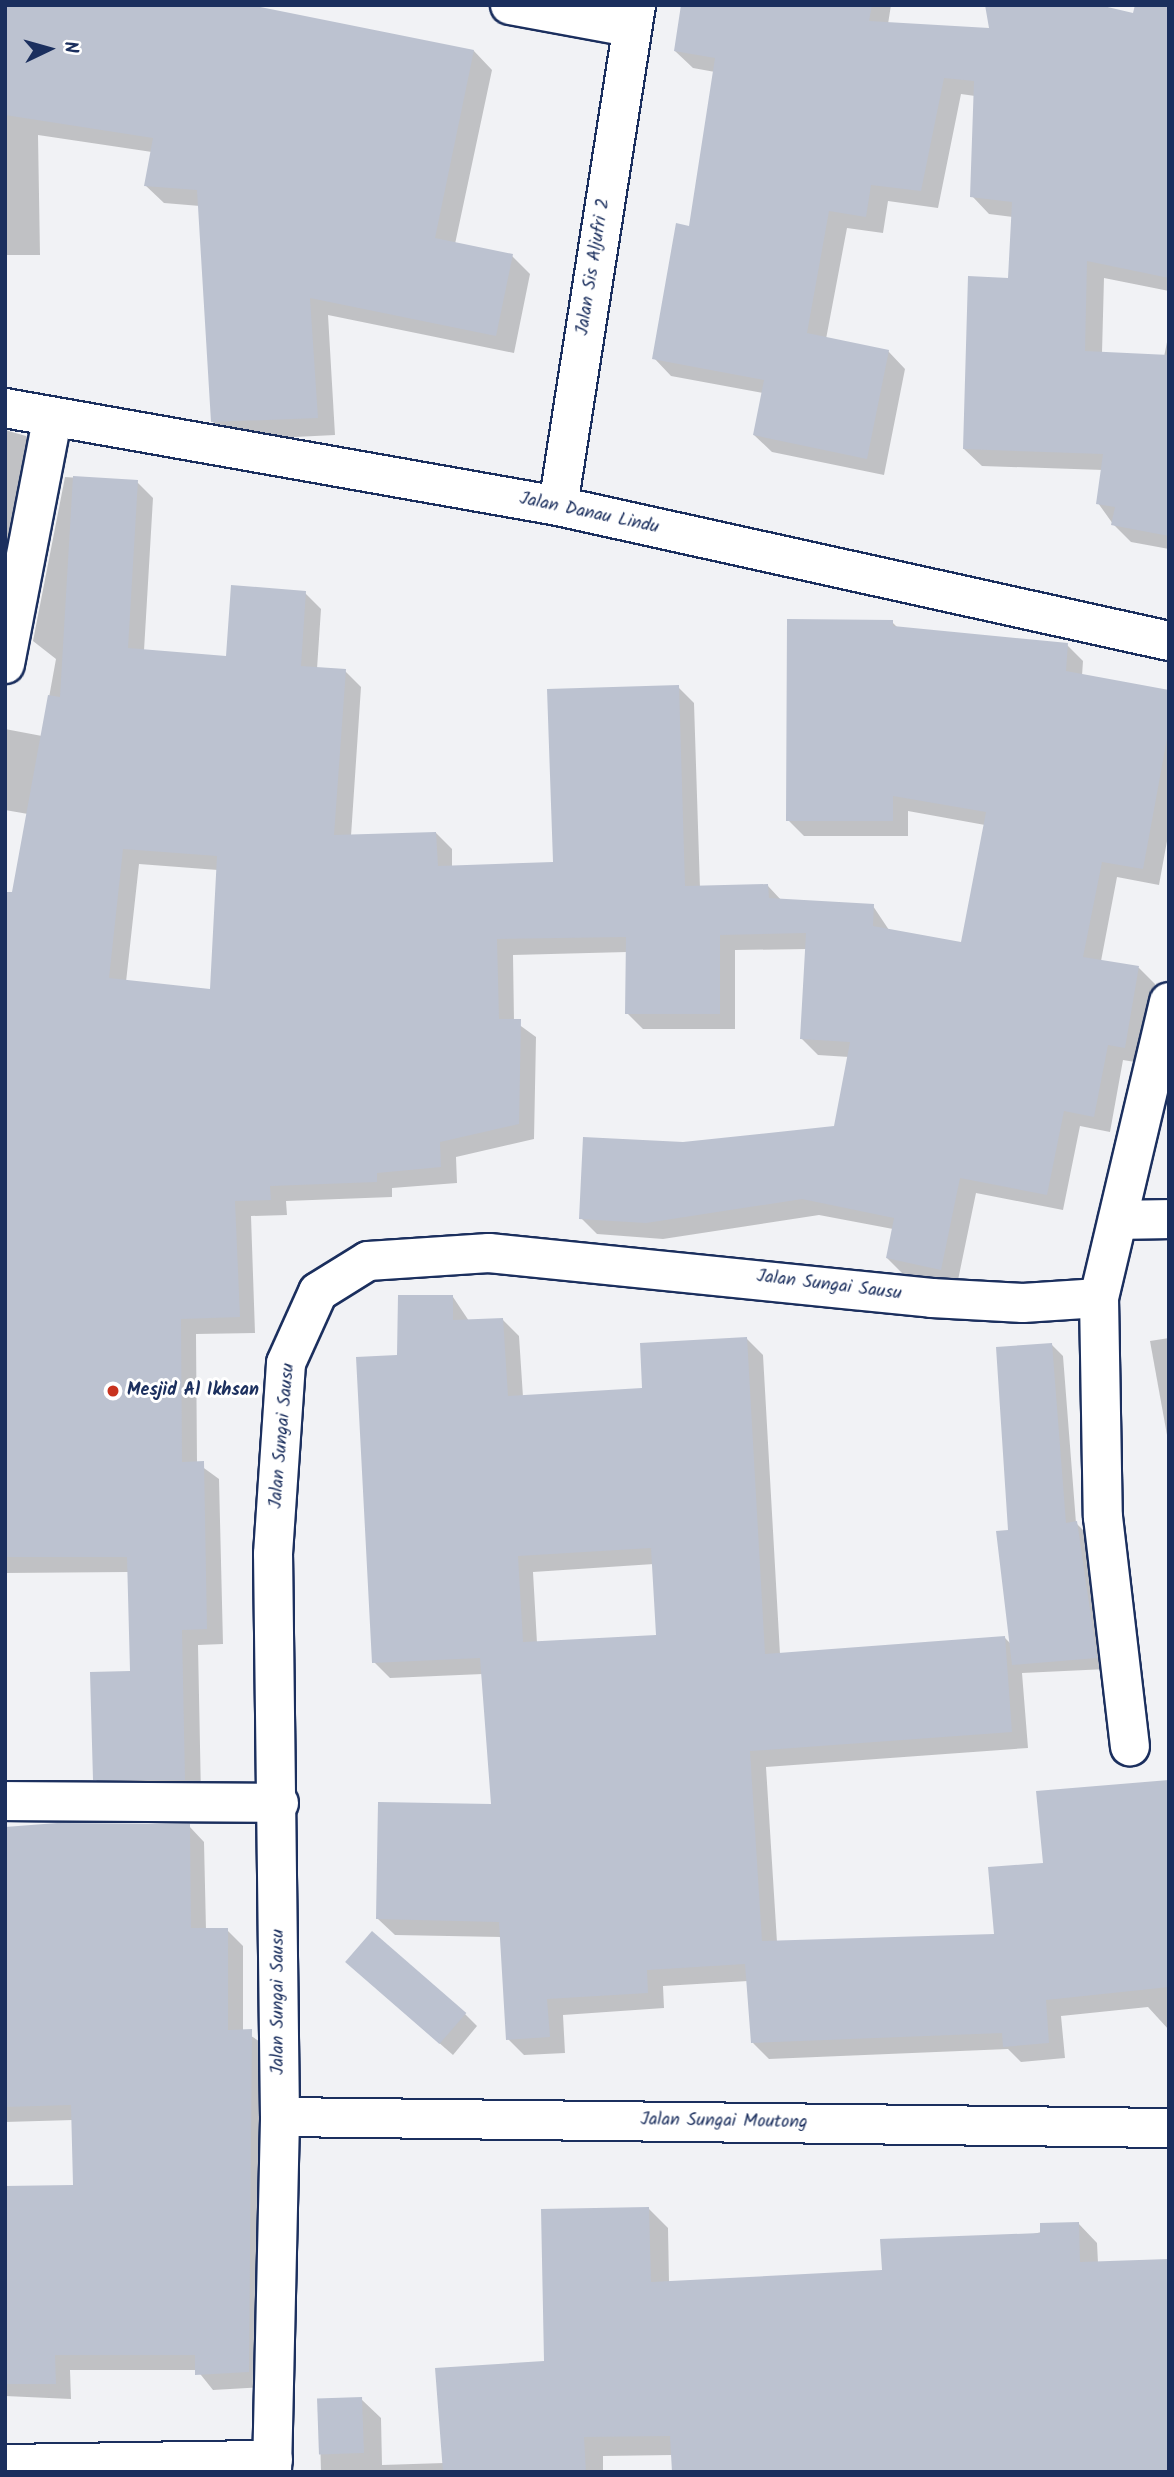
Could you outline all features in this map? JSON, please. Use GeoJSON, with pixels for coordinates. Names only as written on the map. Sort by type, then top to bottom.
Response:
{"type":"FeatureCollection","features":[{"type":"Feature","properties":{"kind":"street","name":"Jalan Sis Aljufri 2"},"geometry":{"type":"LineString","coordinates":[[510,5],[633,16],[558,506]]}},
{"type":"Feature","properties":{"kind":"street","name":"Jalan Danau Lindu"},"geometry":{"type":"LineString","coordinates":[[5,408],[52,420],[558,506],[1169,640]]}},
{"type":"Feature","properties":{"kind":"street"},"geometry":{"type":"LineString","coordinates":[[5,664],[52,420]]}},
{"type":"Feature","properties":{"kind":"street"},"geometry":{"type":"LineString","coordinates":[[1130,1746],[1103,1517],[1098,1298],[1169,1002]]}},
{"type":"Feature","properties":{"kind":"street"},"geometry":{"type":"LineString","coordinates":[[1118,1220],[1169,1219]]}},
{"type":"Feature","properties":{"kind":"street","name":"Jalan Sungai Sausu"},"geometry":{"type":"LineString","coordinates":[[273,2466],[280,2116],[279,1803],[273,1554],[286,1363],[317,1292],[368,1261],[489,1253],[932,1297],[1023,1303],[1098,1298]]}},
{"type":"Feature","properties":{"kind":"street"},"geometry":{"type":"LineString","coordinates":[[5,1801],[279,1803]]}},
{"type":"Feature","properties":{"kind":"street","name":"Jalan Sungai Moutong"},"geometry":{"type":"LineString","coordinates":[[280,2116],[1169,2128]]}},
{"type":"Feature","properties":{"kind":"street"},"geometry":{"type":"LineString","coordinates":[[5,2464],[273,2466]]}},
{"type":"Feature","properties":{"kind":"building"},"geometry":{"type":"Polygon","coordinates":[[[5,5],[250,5],[474,50],[435,238],[513,254],[496,336],[310,298],[318,418],[211,422],[197,190],[144,186],[153,138],[5,115],[5,5]]]}},
{"type":"Feature","properties":{"kind":"building"},"geometry":{"type":"Polygon","coordinates":[[[681,5],[872,5],[869,21],[989,28],[985,5],[1099,5],[1133,13],[1135,5],[1169,5],[1169,278],[1087,261],[1085,351],[1169,355],[1169,536],[1111,525],[1115,507],[1096,504],[1103,454],[963,449],[968,276],[1008,278],[1012,202],[970,197],[974,81],[944,78],[921,191],[871,185],[866,217],[829,211],[807,333],[889,350],[867,459],[753,435],[764,380],[652,359],[676,223],[689,226],[715,58],[674,51],[681,5]]]}},
{"type":"Feature","properties":{"kind":"building"},"geometry":{"type":"Polygon","coordinates":[[[73,476],[138,480],[128,648],[226,656],[231,585],[306,591],[301,666],[346,669],[334,835],[436,832],[438,866],[553,862],[547,689],[679,685],[685,886],[768,884],[769,898],[874,904],[873,926],[961,942],[986,812],[893,796],[893,821],[786,821],[787,619],[893,620],[893,626],[1068,643],[1066,671],[1169,690],[1169,728],[1143,869],[1102,862],[1083,957],[1139,966],[1125,1048],[1108,1045],[1094,1117],[1064,1111],[1047,1195],[960,1178],[941,1270],[886,1258],[894,1218],[802,1199],[646,1223],[579,1219],[583,1137],[683,1142],[834,1126],[850,1042],[800,1039],[806,933],[720,935],[720,1014],[625,1014],[626,937],[497,939],[499,1019],[521,1019],[519,1124],[440,1142],[441,1167],[377,1173],[377,1182],[270,1186],[271,1200],[235,1201],[240,1317],[181,1319],[182,1462],[204,1461],[207,1629],[182,1630],[185,1780],[93,1780],[90,1672],[130,1671],[127,1557],[5,1557],[6,892],[12,892],[48,695],[60,697],[73,476]],[[123,849],[109,978],[210,989],[217,856],[123,849]]]}},
{"type":"Feature","properties":{"kind":"building"},"geometry":{"type":"Polygon","coordinates":[[[398,1295],[453,1295],[453,1320],[503,1318],[508,1396],[642,1388],[640,1343],[747,1337],[765,1654],[1005,1636],[1012,1732],[750,1751],[762,1941],[994,1934],[988,1867],[1043,1863],[1036,1791],[1169,1780],[1169,1987],[1046,2000],[1049,2043],[1003,2047],[1002,2033],[751,2043],[745,1964],[647,1970],[648,1993],[547,1999],[550,2037],[506,2040],[499,1922],[376,1919],[378,1802],[491,1804],[480,1658],[372,1663],[356,1357],[397,1355],[398,1295]],[[651,1548],[518,1556],[523,1642],[656,1635],[651,1548]]]}},
{"type":"Feature","properties":{"kind":"building"},"geometry":{"type":"Polygon","coordinates":[[[1052,1343],[1066,1523],[1077,1521],[1097,1658],[1012,1665],[996,1531],[1008,1530],[996,1347],[1052,1343]]]}},
{"type":"Feature","properties":{"kind":"building"},"geometry":{"type":"Polygon","coordinates":[[[57,1823],[190,1824],[191,1928],[228,1928],[228,2030],[252,2029],[249,2372],[195,2375],[195,2355],[55,2355],[56,2384],[5,2384],[5,2186],[73,2185],[71,2105],[5,2107],[5,1827],[57,1823]]]}},
{"type":"Feature","properties":{"kind":"building"},"geometry":{"type":"Polygon","coordinates":[[[372,1931],[466,2013],[439,2044],[345,1962],[372,1931]]]}},
{"type":"Feature","properties":{"kind":"building"},"geometry":{"type":"Polygon","coordinates":[[[649,2207],[651,2282],[882,2270],[880,2239],[1040,2233],[1040,2223],[1079,2222],[1080,2262],[1169,2259],[1169,2472],[672,2472],[670,2436],[584,2437],[586,2472],[443,2472],[435,2368],[544,2361],[541,2209],[649,2207]]]}},
{"type":"Feature","properties":{"kind":"building"},"geometry":{"type":"Polygon","coordinates":[[[362,2397],[364,2453],[319,2455],[317,2399],[362,2397]]]}},
{"type":"Feature","properties":{"kind":"place","name":"Mesjid Al Ikhsan"},"geometry":{"type":"Point","coordinates":[113,1391]}}]}
